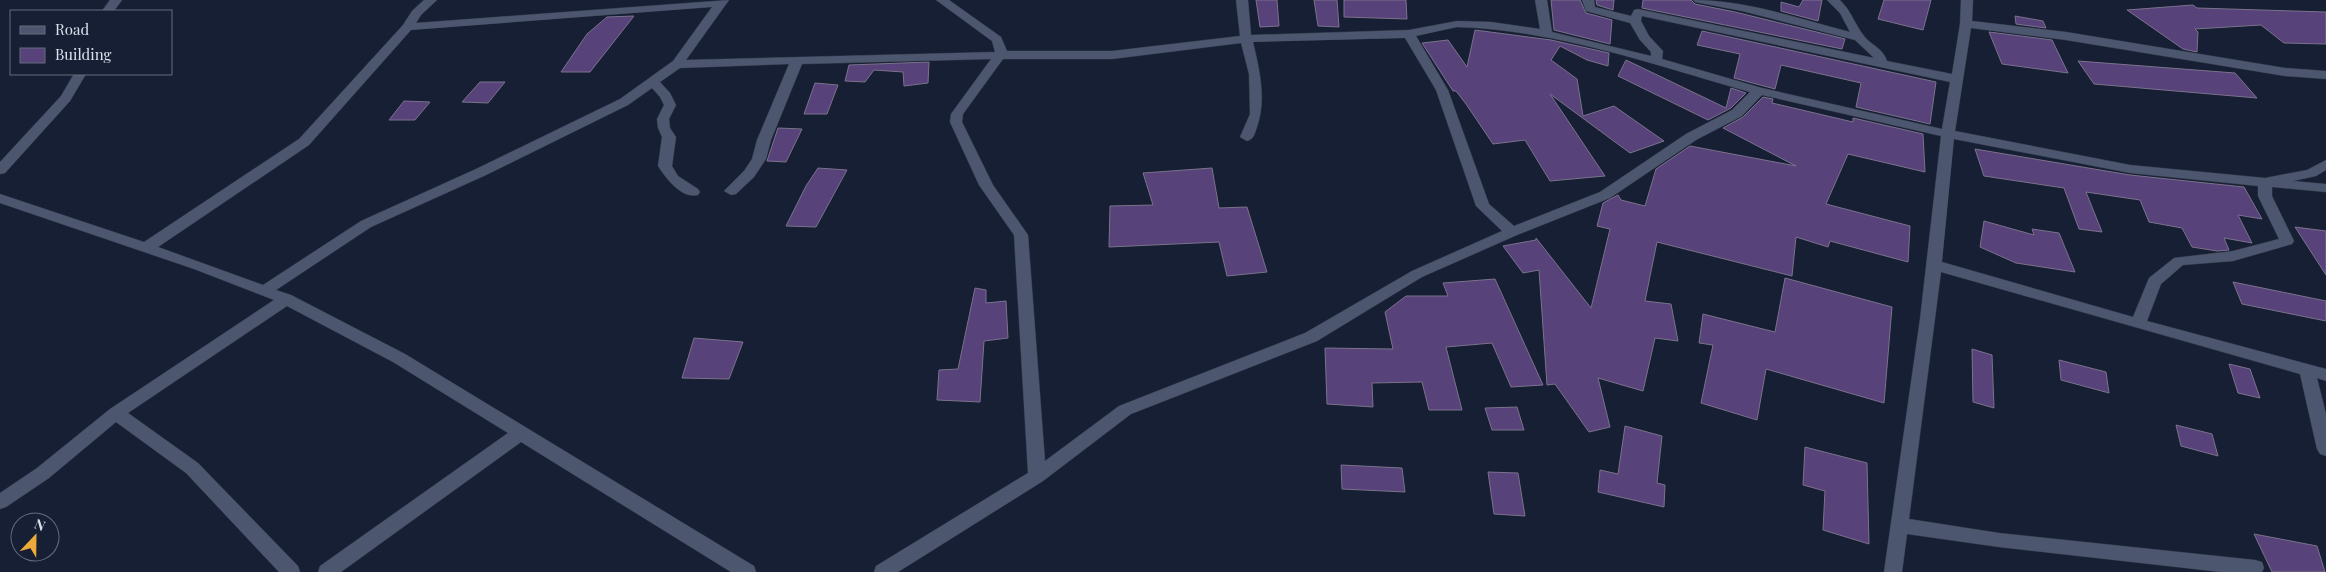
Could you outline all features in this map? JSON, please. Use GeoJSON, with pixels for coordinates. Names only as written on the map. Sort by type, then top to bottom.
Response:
{"type":"FeatureCollection","features":[{"type":"Feature","properties":{"kind":"street"},"geometry":{"type":"LineString","coordinates":[[146,248],[304,142],[408,27],[416,13],[431,0]]}},
{"type":"Feature","properties":{"kind":"street"},"geometry":{"type":"LineString","coordinates":[[942,0],[997,39],[1002,50],[957,114],[956,122],[986,185],[1021,235],[1037,476]]}},
{"type":"Feature","properties":{"kind":"street"},"geometry":{"type":"LineString","coordinates":[[1242,0],[1246,39],[1255,74],[1256,114],[1247,137]]}},
{"type":"Feature","properties":{"kind":"street"},"geometry":{"type":"LineString","coordinates":[[1541,0],[1547,34]]}},
{"type":"Feature","properties":{"kind":"street"},"geometry":{"type":"LineString","coordinates":[[1588,0],[1590,9],[1635,21]]}},
{"type":"Feature","properties":{"kind":"street"},"geometry":{"type":"LineString","coordinates":[[1699,0],[1743,8],[1859,38]]}},
{"type":"Feature","properties":{"kind":"street"},"geometry":{"type":"LineString","coordinates":[[1833,0],[1845,11],[1859,38],[1879,54],[1882,63]]}},
{"type":"Feature","properties":{"kind":"street"},"geometry":{"type":"LineString","coordinates":[[1893,572],[1935,264],[1948,134],[1966,24],[1967,0]]}},
{"type":"Feature","properties":{"kind":"street"},"geometry":{"type":"LineString","coordinates":[[408,27],[630,12],[721,2]]}},
{"type":"Feature","properties":{"kind":"street"},"geometry":{"type":"LineString","coordinates":[[265,290],[366,224],[488,168],[624,102],[677,64],[721,2]]}},
{"type":"Feature","properties":{"kind":"street"},"geometry":{"type":"LineString","coordinates":[[1656,61],[1657,51],[1644,38],[1635,21],[1638,12],[1956,79]]}},
{"type":"Feature","properties":{"kind":"street"},"geometry":{"type":"LineString","coordinates":[[677,64],[1000,55],[1112,55],[1246,39],[1409,34],[1457,24],[1491,25],[1547,34],[1656,61],[1759,91],[1948,134],[2130,169],[2326,188]]}},
{"type":"Feature","properties":{"kind":"street"},"geometry":{"type":"LineString","coordinates":[[1966,24],[2085,39],[2285,72],[2326,75]]}},
{"type":"Feature","properties":{"kind":"street"},"geometry":{"type":"LineString","coordinates":[[1409,34],[1442,90],[1483,206],[1512,232]]}},
{"type":"Feature","properties":{"kind":"street"},"geometry":{"type":"LineString","coordinates":[[732,191],[749,174],[759,159],[764,140],[797,61]]}},
{"type":"Feature","properties":{"kind":"street"},"geometry":{"type":"LineString","coordinates":[[0,170],[66,98],[79,75]]}},
{"type":"Feature","properties":{"kind":"street"},"geometry":{"type":"LineString","coordinates":[[653,82],[666,96],[670,105],[663,120],[664,128],[669,137],[665,166],[673,180],[693,192]]}},
{"type":"Feature","properties":{"kind":"street"},"geometry":{"type":"LineString","coordinates":[[883,572],[1037,476],[1125,410],[1311,337],[1417,274],[1512,232],[1605,195],[1691,137],[1737,113],[1759,91]]}},
{"type":"Feature","properties":{"kind":"street"},"geometry":{"type":"LineString","coordinates":[[2265,182],[2311,173],[2326,164]]}},
{"type":"Feature","properties":{"kind":"street"},"geometry":{"type":"LineString","coordinates":[[2138,324],[2154,282],[2180,261],[2233,256],[2287,241],[2265,196],[2265,182]]}},
{"type":"Feature","properties":{"kind":"street"},"geometry":{"type":"LineString","coordinates":[[0,198],[286,299],[399,358],[521,433],[734,569]]}},
{"type":"Feature","properties":{"kind":"street"},"geometry":{"type":"LineString","coordinates":[[1935,264],[2138,324],[2326,375]]}},
{"type":"Feature","properties":{"kind":"street"},"geometry":{"type":"LineString","coordinates":[[0,502],[43,472],[116,413],[286,299]]}},
{"type":"Feature","properties":{"kind":"street"},"geometry":{"type":"LineString","coordinates":[[2307,370],[2326,449]]}},
{"type":"Feature","properties":{"kind":"street"},"geometry":{"type":"LineString","coordinates":[[116,413],[192,468],[291,572]]}},
{"type":"Feature","properties":{"kind":"street"},"geometry":{"type":"LineString","coordinates":[[327,572],[521,433]]}},
{"type":"Feature","properties":{"kind":"street"},"geometry":{"type":"LineString","coordinates":[[1899,525],[1999,540],[2255,568]]}},
{"type":"Feature","properties":{"kind":"building"},"geometry":{"type":"Polygon","coordinates":[[[1256,0],[1277,0],[1279,26],[1260,27],[1256,0]]]}},
{"type":"Feature","properties":{"kind":"building"},"geometry":{"type":"Polygon","coordinates":[[[1314,0],[1337,0],[1339,27],[1318,26],[1314,0]]]}},
{"type":"Feature","properties":{"kind":"building"},"geometry":{"type":"Polygon","coordinates":[[[1344,0],[1406,0],[1407,19],[1344,17],[1344,0]]]}},
{"type":"Feature","properties":{"kind":"building"},"geometry":{"type":"Polygon","coordinates":[[[1551,0],[1580,0],[1586,13],[1612,20],[1610,44],[1554,30],[1551,0]]]}},
{"type":"Feature","properties":{"kind":"building"},"geometry":{"type":"Polygon","coordinates":[[[1596,0],[1614,0],[1613,10],[1597,5],[1596,0]]]}},
{"type":"Feature","properties":{"kind":"building"},"geometry":{"type":"Polygon","coordinates":[[[1643,0],[1691,0],[1695,4],[1845,39],[1842,49],[1642,8],[1643,0]]]}},
{"type":"Feature","properties":{"kind":"building"},"geometry":{"type":"Polygon","coordinates":[[[1803,0],[1822,0],[1818,21],[1781,11],[1781,2],[1799,7],[1803,0]]]}},
{"type":"Feature","properties":{"kind":"building"},"geometry":{"type":"Polygon","coordinates":[[[1884,0],[1931,0],[1923,30],[1878,19],[1884,0]]]}},
{"type":"Feature","properties":{"kind":"building"},"geometry":{"type":"Polygon","coordinates":[[[2193,5],[2197,8],[2326,12],[2326,44],[2284,43],[2261,25],[2195,29],[2198,32],[2197,52],[2183,49],[2127,10],[2193,5]]]}},
{"type":"Feature","properties":{"kind":"building"},"geometry":{"type":"Polygon","coordinates":[[[634,16],[590,72],[561,72],[587,34],[607,17],[634,16]]]}},
{"type":"Feature","properties":{"kind":"building"},"geometry":{"type":"Polygon","coordinates":[[[2015,16],[2043,21],[2046,28],[2016,24],[2015,16]]]}},
{"type":"Feature","properties":{"kind":"building"},"geometry":{"type":"Polygon","coordinates":[[[1475,30],[1551,40],[1609,53],[1608,66],[1587,60],[1560,46],[1551,60],[1577,79],[1583,116],[1614,106],[1664,141],[1630,153],[1550,94],[1605,176],[1550,181],[1525,140],[1493,144],[1466,104],[1456,91],[1453,91],[1422,43],[1448,40],[1467,67],[1475,30]]]}},
{"type":"Feature","properties":{"kind":"building"},"geometry":{"type":"Polygon","coordinates":[[[1702,31],[1936,82],[1930,124],[1856,107],[1861,83],[1781,65],[1775,89],[1734,78],[1740,54],[1697,45],[1702,31]]]}},
{"type":"Feature","properties":{"kind":"building"},"geometry":{"type":"Polygon","coordinates":[[[1989,32],[2052,40],[2068,73],[2002,64],[1989,32]]]}},
{"type":"Feature","properties":{"kind":"building"},"geometry":{"type":"Polygon","coordinates":[[[1626,60],[1726,108],[1731,88],[1746,93],[1731,108],[1708,120],[1618,76],[1626,60]]]}},
{"type":"Feature","properties":{"kind":"building"},"geometry":{"type":"Polygon","coordinates":[[[2078,61],[2235,73],[2257,98],[2094,84],[2078,61]]]}},
{"type":"Feature","properties":{"kind":"building"},"geometry":{"type":"Polygon","coordinates":[[[929,62],[928,83],[904,86],[903,72],[874,70],[865,82],[845,81],[849,65],[929,62]]]}},
{"type":"Feature","properties":{"kind":"building"},"geometry":{"type":"Polygon","coordinates":[[[480,82],[505,82],[488,103],[462,102],[480,82]]]}},
{"type":"Feature","properties":{"kind":"building"},"geometry":{"type":"Polygon","coordinates":[[[815,83],[838,85],[827,114],[804,114],[815,83]]]}},
{"type":"Feature","properties":{"kind":"building"},"geometry":{"type":"Polygon","coordinates":[[[1763,97],[1773,99],[1772,103],[1853,122],[1853,118],[1923,134],[1925,172],[1848,154],[1826,204],[1910,226],[1908,262],[1830,241],[1828,247],[1796,237],[1792,276],[1657,242],[1645,301],[1671,304],[1678,341],[1655,338],[1643,391],[1598,378],[1610,427],[1589,432],[1555,384],[1547,385],[1539,270],[1523,273],[1503,246],[1536,240],[1536,238],[1591,308],[1610,229],[1597,226],[1603,203],[1618,195],[1621,200],[1645,206],[1656,169],[1690,146],[1796,166],[1723,128],[1743,117],[1763,97]]]}},
{"type":"Feature","properties":{"kind":"building"},"geometry":{"type":"Polygon","coordinates":[[[404,101],[430,102],[415,120],[389,120],[404,101]]]}},
{"type":"Feature","properties":{"kind":"building"},"geometry":{"type":"Polygon","coordinates":[[[778,128],[802,129],[786,162],[767,161],[778,128]]]}},
{"type":"Feature","properties":{"kind":"building"},"geometry":{"type":"Polygon","coordinates":[[[1975,149],[2130,175],[2244,187],[2262,219],[2238,215],[2252,243],[2224,238],[2229,250],[2217,251],[2192,247],[2182,228],[2149,222],[2140,200],[2086,192],[2102,232],[2079,229],[2064,188],[1984,176],[1975,149]]]}},
{"type":"Feature","properties":{"kind":"building"},"geometry":{"type":"Polygon","coordinates":[[[818,168],[847,170],[816,227],[786,226],[806,186],[818,168]]]}},
{"type":"Feature","properties":{"kind":"building"},"geometry":{"type":"Polygon","coordinates":[[[1212,168],[1219,208],[1247,207],[1267,272],[1227,276],[1219,242],[1109,247],[1110,206],[1153,205],[1143,173],[1212,168]]]}},
{"type":"Feature","properties":{"kind":"building"},"geometry":{"type":"Polygon","coordinates":[[[1984,221],[2034,235],[2032,229],[2059,233],[2075,272],[2016,263],[1980,247],[1984,221]]]}},
{"type":"Feature","properties":{"kind":"building"},"geometry":{"type":"Polygon","coordinates":[[[2295,227],[2326,231],[2326,275],[2295,227]]]}},
{"type":"Feature","properties":{"kind":"building"},"geometry":{"type":"Polygon","coordinates":[[[1785,278],[1892,307],[1884,403],[1766,369],[1757,420],[1701,403],[1713,345],[1699,343],[1703,314],[1775,332],[1785,278]]]}},
{"type":"Feature","properties":{"kind":"building"},"geometry":{"type":"Polygon","coordinates":[[[1495,279],[1543,385],[1511,387],[1492,343],[1446,347],[1462,410],[1429,410],[1422,382],[1372,383],[1373,407],[1327,404],[1325,348],[1393,349],[1385,312],[1406,296],[1448,296],[1443,283],[1495,279]]]}},
{"type":"Feature","properties":{"kind":"building"},"geometry":{"type":"Polygon","coordinates":[[[2233,282],[2326,301],[2326,321],[2242,304],[2233,282]]]}},
{"type":"Feature","properties":{"kind":"building"},"geometry":{"type":"Polygon","coordinates":[[[975,288],[986,290],[986,303],[1006,301],[1008,338],[984,341],[980,402],[937,400],[939,370],[958,369],[975,288]]]}},
{"type":"Feature","properties":{"kind":"building"},"geometry":{"type":"Polygon","coordinates":[[[694,338],[743,342],[729,379],[682,378],[694,338]]]}},
{"type":"Feature","properties":{"kind":"building"},"geometry":{"type":"Polygon","coordinates":[[[1972,349],[1992,355],[1994,408],[1973,402],[1972,349]]]}},
{"type":"Feature","properties":{"kind":"building"},"geometry":{"type":"Polygon","coordinates":[[[2059,360],[2106,372],[2109,393],[2061,380],[2059,360]]]}},
{"type":"Feature","properties":{"kind":"building"},"geometry":{"type":"Polygon","coordinates":[[[2229,364],[2250,369],[2260,398],[2238,393],[2229,364]]]}},
{"type":"Feature","properties":{"kind":"building"},"geometry":{"type":"Polygon","coordinates":[[[1517,407],[1524,430],[1492,430],[1485,408],[1517,407]]]}},
{"type":"Feature","properties":{"kind":"building"},"geometry":{"type":"Polygon","coordinates":[[[2176,425],[2212,434],[2218,456],[2181,446],[2176,425]]]}},
{"type":"Feature","properties":{"kind":"building"},"geometry":{"type":"Polygon","coordinates":[[[1625,426],[1662,436],[1657,483],[1665,485],[1664,507],[1598,492],[1600,470],[1618,474],[1625,426]]]}},
{"type":"Feature","properties":{"kind":"building"},"geometry":{"type":"Polygon","coordinates":[[[1805,447],[1867,463],[1869,544],[1823,530],[1825,491],[1803,485],[1805,447]]]}},
{"type":"Feature","properties":{"kind":"building"},"geometry":{"type":"Polygon","coordinates":[[[1341,465],[1402,468],[1405,492],[1342,489],[1341,465]]]}},
{"type":"Feature","properties":{"kind":"building"},"geometry":{"type":"Polygon","coordinates":[[[1488,472],[1518,473],[1525,516],[1494,514],[1488,472]]]}},
{"type":"Feature","properties":{"kind":"building"},"geometry":{"type":"Polygon","coordinates":[[[2254,534],[2317,546],[2325,572],[2272,572],[2254,534]]]}}]}
